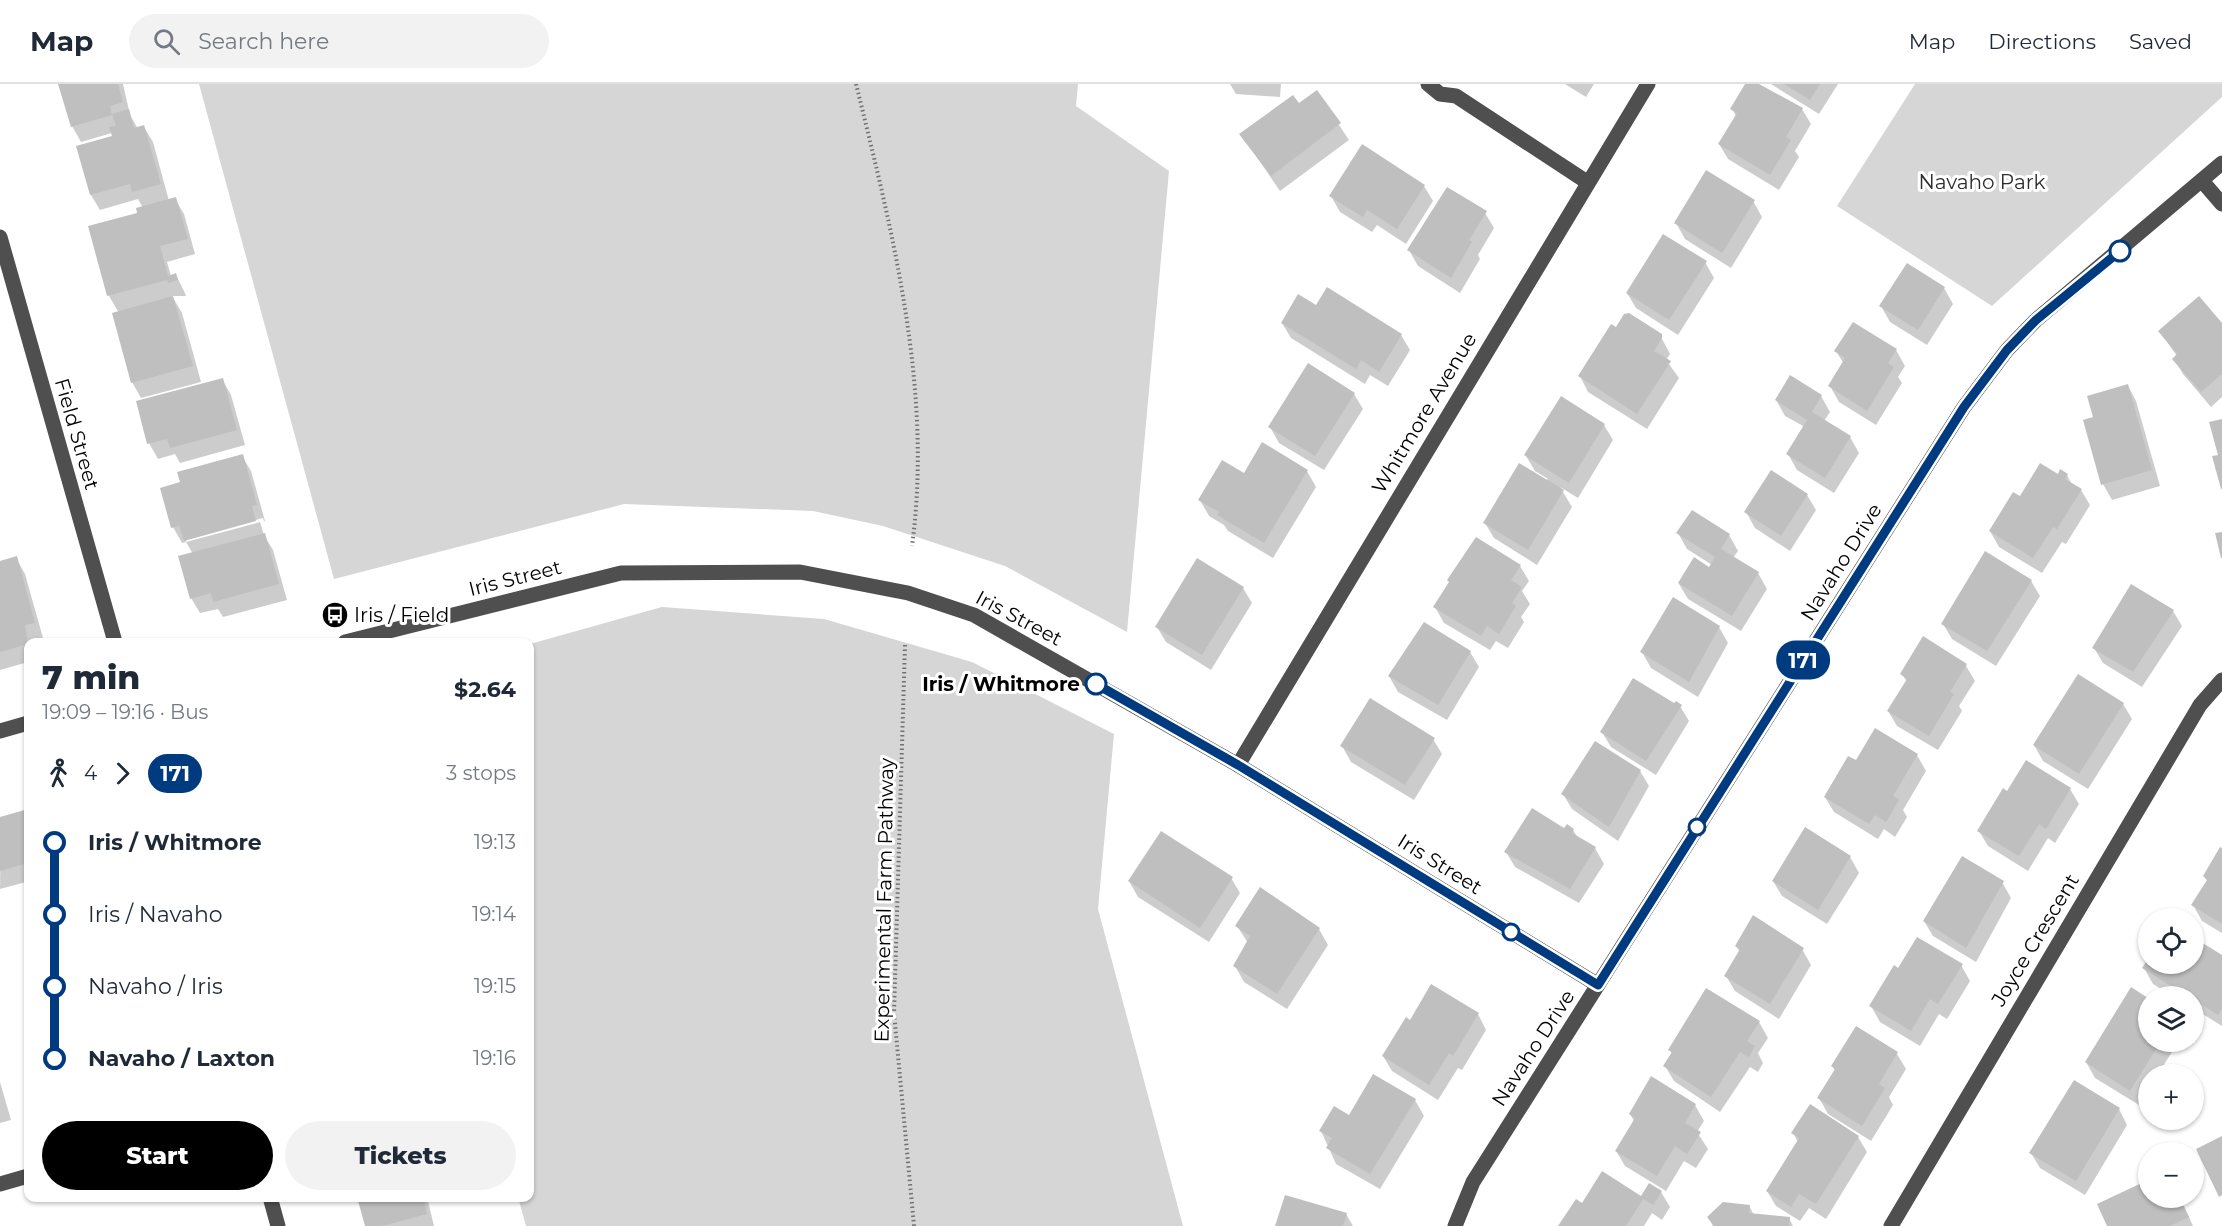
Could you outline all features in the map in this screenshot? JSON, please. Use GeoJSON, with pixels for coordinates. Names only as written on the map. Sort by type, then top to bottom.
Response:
{"type":"FeatureCollection","features":[{"type":"Feature","properties":{"kind":"street"},"geometry":{"type":"LineString","coordinates":[[1428,84],[1440,94],[1456,96],[1587,182]]}},
{"type":"Feature","properties":{"kind":"street","name":"Whitmore Avenue"},"geometry":{"type":"LineString","coordinates":[[1238,765],[1648,84]]}},
{"type":"Feature","properties":{"kind":"street","name":"Navaho Drive"},"geometry":{"type":"LineString","coordinates":[[1455,1226],[1473,1182],[1958,417],[1993,369],[2036,320],[2222,164]]}},
{"type":"Feature","properties":{"kind":"street"},"geometry":{"type":"LineString","coordinates":[[2203,182],[2222,204]]}},
{"type":"Feature","properties":{"kind":"street","name":"Field Street"},"geometry":{"type":"LineString","coordinates":[[0,237],[113,638]]}},
{"type":"Feature","properties":{"kind":"street","name":"Iris Street"},"geometry":{"type":"LineString","coordinates":[[361,638],[621,573],[800,572],[908,593],[974,615],[1238,765],[1598,985]]}},
{"type":"Feature","properties":{"kind":"street","name":"Joyce Crescent"},"geometry":{"type":"LineString","coordinates":[[1891,1226],[2200,705],[2222,680]]}},
{"type":"Feature","properties":{"kind":"street"},"geometry":{"type":"LineString","coordinates":[[0,731],[24,724]]}},
{"type":"Feature","properties":{"kind":"street"},"geometry":{"type":"LineString","coordinates":[[0,1184],[24,1177]]}},
{"type":"Feature","properties":{"kind":"street"},"geometry":{"type":"LineString","coordinates":[[271,1202],[278,1226]]}},
{"type":"Feature","properties":{"kind":"path"},"geometry":{"type":"LineString","coordinates":[[856,84],[885,202],[910,348],[919,438],[918,498],[912,546]]}},
{"type":"Feature","properties":{"kind":"path","name":"Experimental Farm Pathway"},"geometry":{"type":"LineString","coordinates":[[905,645],[894,1013],[914,1226]]}},
{"type":"Feature","properties":{"kind":"green space"},"geometry":{"type":"Polygon","coordinates":[[[199,84],[1078,84],[1076,106],[1169,171],[1127,632],[1005,566],[883,526],[813,511],[624,504],[334,579],[199,84]]]}},
{"type":"Feature","properties":{"kind":"green space","name":"Navaho Park"},"geometry":{"type":"Polygon","coordinates":[[[1915,84],[2222,84],[2222,97],[1992,306],[1837,206],[1915,84]]]}},
{"type":"Feature","properties":{"kind":"green space"},"geometry":{"type":"Polygon","coordinates":[[[662,607],[824,619],[972,662],[1114,734],[1098,909],[1183,1226],[526,1226],[519,1202],[534,1202],[534,643],[662,607]]]}},
{"type":"Feature","properties":{"kind":"building"},"geometry":{"type":"Polygon","coordinates":[[[58,84],[118,84],[123,102],[110,106],[112,115],[71,127],[58,84]]]}},
{"type":"Feature","properties":{"kind":"building"},"geometry":{"type":"Polygon","coordinates":[[[1745,84],[1759,84],[1803,108],[1786,137],[1791,140],[1770,175],[1718,144],[1737,113],[1730,109],[1745,84]]]}},
{"type":"Feature","properties":{"kind":"building"},"geometry":{"type":"Polygon","coordinates":[[[1784,84],[1820,84],[1810,100],[1784,84]]]}},
{"type":"Feature","properties":{"kind":"building"},"geometry":{"type":"Polygon","coordinates":[[[1317,90],[1341,123],[1271,176],[1239,134],[1293,95],[1299,103],[1317,90]]]}},
{"type":"Feature","properties":{"kind":"building"},"geometry":{"type":"Polygon","coordinates":[[[129,109],[134,128],[144,125],[161,184],[132,192],[130,184],[90,195],[76,146],[112,136],[109,127],[116,126],[112,114],[129,109]]]}},
{"type":"Feature","properties":{"kind":"building"},"geometry":{"type":"Polygon","coordinates":[[[1362,144],[1425,185],[1397,229],[1367,210],[1363,217],[1329,196],[1362,144]]]}},
{"type":"Feature","properties":{"kind":"building"},"geometry":{"type":"Polygon","coordinates":[[[1706,170],[1755,200],[1722,253],[1674,223],[1706,170]]]}},
{"type":"Feature","properties":{"kind":"building"},"geometry":{"type":"Polygon","coordinates":[[[1447,187],[1487,211],[1469,240],[1472,242],[1451,278],[1407,250],[1447,187]]]}},
{"type":"Feature","properties":{"kind":"building"},"geometry":{"type":"Polygon","coordinates":[[[176,197],[188,239],[160,246],[168,276],[176,273],[178,280],[168,283],[167,280],[107,296],[88,226],[137,213],[136,208],[176,197]]]}},
{"type":"Feature","properties":{"kind":"building"},"geometry":{"type":"Polygon","coordinates":[[[1663,234],[1707,261],[1669,320],[1626,293],[1663,234]]]}},
{"type":"Feature","properties":{"kind":"building"},"geometry":{"type":"Polygon","coordinates":[[[1907,263],[1945,287],[1918,330],[1879,306],[1907,263]]]}},
{"type":"Feature","properties":{"kind":"building"},"geometry":{"type":"Polygon","coordinates":[[[1327,287],[1402,334],[1379,372],[1361,360],[1356,369],[1281,323],[1298,294],[1316,305],[1327,287]]]}},
{"type":"Feature","properties":{"kind":"building"},"geometry":{"type":"Polygon","coordinates":[[[173,296],[193,366],[131,383],[112,313],[173,296]]]}},
{"type":"Feature","properties":{"kind":"building"},"geometry":{"type":"Polygon","coordinates":[[[2199,296],[2222,323],[2222,374],[2201,392],[2172,359],[2177,354],[2158,331],[2199,296]]]}},
{"type":"Feature","properties":{"kind":"building"},"geometry":{"type":"Polygon","coordinates":[[[1629,313],[1662,334],[1654,351],[1671,361],[1637,414],[1578,376],[1611,324],[1616,327],[1624,314],[1629,313]]]}},
{"type":"Feature","properties":{"kind":"building"},"geometry":{"type":"Polygon","coordinates":[[[1853,322],[1897,349],[1888,363],[1894,367],[1867,411],[1828,386],[1845,358],[1834,351],[1853,322]]]}},
{"type":"Feature","properties":{"kind":"building"},"geometry":{"type":"Polygon","coordinates":[[[1308,363],[1355,393],[1315,456],[1268,427],[1308,363]]]}},
{"type":"Feature","properties":{"kind":"building"},"geometry":{"type":"Polygon","coordinates":[[[1790,375],[1822,395],[1812,412],[1851,436],[1825,478],[1786,454],[1807,420],[1775,400],[1790,375]]]}},
{"type":"Feature","properties":{"kind":"building"},"geometry":{"type":"Polygon","coordinates":[[[223,378],[237,430],[170,448],[167,439],[147,444],[136,401],[223,378]]]}},
{"type":"Feature","properties":{"kind":"building"},"geometry":{"type":"Polygon","coordinates":[[[2128,384],[2152,470],[2101,485],[2083,420],[2093,417],[2087,396],[2128,384]]]}},
{"type":"Feature","properties":{"kind":"building"},"geometry":{"type":"Polygon","coordinates":[[[1561,396],[1605,424],[1569,483],[1524,455],[1561,396]]]}},
{"type":"Feature","properties":{"kind":"building"},"geometry":{"type":"Polygon","coordinates":[[[2222,419],[2221,489],[2212,456],[2218,455],[2209,422],[2222,419]]]}},
{"type":"Feature","properties":{"kind":"building"},"geometry":{"type":"Polygon","coordinates":[[[1262,442],[1308,470],[1264,543],[1217,515],[1219,512],[1198,500],[1222,460],[1244,473],[1262,442]]]}},
{"type":"Feature","properties":{"kind":"building"},"geometry":{"type":"Polygon","coordinates":[[[243,454],[257,505],[252,506],[256,521],[184,541],[179,526],[171,528],[160,488],[180,482],[177,472],[243,454]]]}},
{"type":"Feature","properties":{"kind":"building"},"geometry":{"type":"Polygon","coordinates":[[[1519,463],[1564,490],[1528,550],[1483,523],[1519,463]]]}},
{"type":"Feature","properties":{"kind":"building"},"geometry":{"type":"Polygon","coordinates":[[[2040,463],[2058,474],[2060,469],[2068,474],[2065,479],[2082,489],[2057,529],[2053,527],[2033,558],[1989,531],[2013,492],[2020,496],[2040,463]]]}},
{"type":"Feature","properties":{"kind":"building"},"geometry":{"type":"Polygon","coordinates":[[[1771,470],[1808,494],[1781,536],[1744,512],[1771,470]]]}},
{"type":"Feature","properties":{"kind":"building"},"geometry":{"type":"Polygon","coordinates":[[[1692,510],[1730,534],[1721,549],[1759,572],[1732,616],[1678,583],[1694,557],[1709,567],[1715,557],[1676,533],[1692,510]]]}},
{"type":"Feature","properties":{"kind":"building"},"geometry":{"type":"Polygon","coordinates":[[[2222,532],[2222,558],[2221,558],[2215,533],[2222,532]]]}},
{"type":"Feature","properties":{"kind":"building"},"geometry":{"type":"Polygon","coordinates":[[[265,533],[279,584],[213,602],[211,593],[190,599],[178,556],[265,533]]]}},
{"type":"Feature","properties":{"kind":"building"},"geometry":{"type":"Polygon","coordinates":[[[1476,537],[1521,565],[1511,580],[1522,587],[1512,603],[1516,606],[1499,634],[1487,626],[1481,636],[1433,607],[1449,582],[1447,580],[1476,537]]]}},
{"type":"Feature","properties":{"kind":"building"},"geometry":{"type":"Polygon","coordinates":[[[1985,551],[2032,580],[1987,651],[1941,624],[1985,551]]]}},
{"type":"Feature","properties":{"kind":"building"},"geometry":{"type":"Polygon","coordinates":[[[17,556],[35,623],[25,625],[27,638],[24,638],[24,645],[0,652],[0,561],[17,556]]]}},
{"type":"Feature","properties":{"kind":"building"},"geometry":{"type":"Polygon","coordinates":[[[1197,558],[1244,587],[1202,655],[1155,627],[1197,558]]]}},
{"type":"Feature","properties":{"kind":"building"},"geometry":{"type":"Polygon","coordinates":[[[2131,584],[2174,610],[2133,672],[2092,648],[2131,584]]]}},
{"type":"Feature","properties":{"kind":"building"},"geometry":{"type":"Polygon","coordinates":[[[1673,597],[1720,626],[1689,682],[1640,652],[1673,597]]]}},
{"type":"Feature","properties":{"kind":"building"},"geometry":{"type":"Polygon","coordinates":[[[1424,622],[1471,651],[1438,705],[1388,676],[1424,622]]]}},
{"type":"Feature","properties":{"kind":"building"},"geometry":{"type":"Polygon","coordinates":[[[1923,636],[1967,664],[1950,692],[1954,694],[1929,736],[1887,711],[1907,679],[1900,674],[1923,636]]]}},
{"type":"Feature","properties":{"kind":"building"},"geometry":{"type":"Polygon","coordinates":[[[2078,674],[2124,703],[2079,774],[2033,745],[2078,674]]]}},
{"type":"Feature","properties":{"kind":"building"},"geometry":{"type":"Polygon","coordinates":[[[1633,678],[1674,703],[1676,701],[1682,705],[1646,761],[1600,732],[1633,678]]]}},
{"type":"Feature","properties":{"kind":"building"},"geometry":{"type":"Polygon","coordinates":[[[1370,698],[1435,738],[1405,785],[1340,746],[1370,698]]]}},
{"type":"Feature","properties":{"kind":"building"},"geometry":{"type":"Polygon","coordinates":[[[1875,728],[1918,754],[1893,796],[1899,800],[1886,822],[1875,815],[1869,824],[1824,797],[1848,756],[1856,760],[1875,728]]]}},
{"type":"Feature","properties":{"kind":"building"},"geometry":{"type":"Polygon","coordinates":[[[1595,741],[1641,770],[1609,827],[1561,794],[1595,741]]]}},
{"type":"Feature","properties":{"kind":"building"},"geometry":{"type":"Polygon","coordinates":[[[2026,760],[2071,788],[2046,829],[2039,824],[2019,856],[1977,831],[2003,788],[2007,791],[2026,760]]]}},
{"type":"Feature","properties":{"kind":"building"},"geometry":{"type":"Polygon","coordinates":[[[1532,808],[1564,828],[1567,824],[1574,829],[1572,833],[1596,847],[1570,889],[1504,852],[1532,808]]]}},
{"type":"Feature","properties":{"kind":"building"},"geometry":{"type":"Polygon","coordinates":[[[24,810],[24,864],[0,871],[0,817],[24,810]]]}},
{"type":"Feature","properties":{"kind":"building"},"geometry":{"type":"Polygon","coordinates":[[[1805,827],[1851,856],[1818,910],[1772,881],[1805,827]]]}},
{"type":"Feature","properties":{"kind":"building"},"geometry":{"type":"Polygon","coordinates":[[[1161,831],[1233,877],[1200,928],[1128,881],[1161,831]]]}},
{"type":"Feature","properties":{"kind":"building"},"geometry":{"type":"Polygon","coordinates":[[[2220,847],[2222,848],[2222,924],[2204,913],[2204,908],[2196,908],[2191,905],[2207,880],[2203,876],[2220,847]]]}},
{"type":"Feature","properties":{"kind":"building"},"geometry":{"type":"Polygon","coordinates":[[[1962,856],[2004,881],[1966,948],[1923,921],[1962,856]]]}},
{"type":"Feature","properties":{"kind":"building"},"geometry":{"type":"Polygon","coordinates":[[[1260,887],[1320,928],[1277,994],[1233,966],[1250,936],[1235,926],[1260,887]]]}},
{"type":"Feature","properties":{"kind":"building"},"geometry":{"type":"Polygon","coordinates":[[[1753,915],[1804,948],[1770,1004],[1724,976],[1740,949],[1735,946],[1753,915]]]}},
{"type":"Feature","properties":{"kind":"building"},"geometry":{"type":"Polygon","coordinates":[[[1917,937],[1963,964],[1938,1004],[1930,999],[1911,1031],[1869,1006],[1894,965],[1898,968],[1917,937]]]}},
{"type":"Feature","properties":{"kind":"building"},"geometry":{"type":"Polygon","coordinates":[[[2204,944],[2222,955],[2222,1009],[2218,1015],[2204,1006],[2204,986],[2171,986],[2152,974],[2204,974],[2204,944]]]}},
{"type":"Feature","properties":{"kind":"building"},"geometry":{"type":"Polygon","coordinates":[[[1431,984],[1479,1013],[1453,1056],[1449,1053],[1429,1085],[1382,1056],[1406,1017],[1410,1020],[1431,984]]]}},
{"type":"Feature","properties":{"kind":"building"},"geometry":{"type":"Polygon","coordinates":[[[2131,987],[2138,992],[2138,1052],[2154,1052],[2147,1064],[2138,1064],[2138,1078],[2130,1091],[2085,1062],[2131,987]]]}},
{"type":"Feature","properties":{"kind":"building"},"geometry":{"type":"Polygon","coordinates":[[[1706,988],[1760,1021],[1747,1041],[1755,1046],[1749,1057],[1740,1052],[1711,1097],[1663,1066],[1672,1052],[1668,1050],[1706,988]]]}},
{"type":"Feature","properties":{"kind":"building"},"geometry":{"type":"Polygon","coordinates":[[[1856,1026],[1898,1052],[1879,1084],[1885,1088],[1862,1126],[1817,1098],[1835,1069],[1831,1066],[1856,1026]]]}},
{"type":"Feature","properties":{"kind":"building"},"geometry":{"type":"Polygon","coordinates":[[[1373,1074],[1416,1099],[1370,1174],[1326,1148],[1332,1138],[1319,1131],[1334,1106],[1349,1115],[1373,1074]]]}},
{"type":"Feature","properties":{"kind":"building"},"geometry":{"type":"Polygon","coordinates":[[[1651,1076],[1696,1104],[1685,1123],[1701,1132],[1687,1154],[1675,1146],[1657,1176],[1615,1151],[1635,1118],[1629,1114],[1651,1076]]]}},
{"type":"Feature","properties":{"kind":"building"},"geometry":{"type":"Polygon","coordinates":[[[2074,1080],[2120,1108],[2076,1181],[2029,1153],[2074,1080]]]}},
{"type":"Feature","properties":{"kind":"building"},"geometry":{"type":"Polygon","coordinates":[[[1810,1104],[1859,1136],[1816,1204],[1799,1194],[1791,1207],[1766,1191],[1799,1138],[1791,1133],[1810,1104]]]}},
{"type":"Feature","properties":{"kind":"building"},"geometry":{"type":"Polygon","coordinates":[[[2222,1136],[2222,1195],[2219,1197],[2204,1166],[2204,1145],[2222,1136]]]}},
{"type":"Feature","properties":{"kind":"building"},"geometry":{"type":"Polygon","coordinates":[[[1602,1171],[1641,1196],[1649,1183],[1662,1191],[1653,1205],[1643,1199],[1626,1226],[1558,1226],[1576,1199],[1582,1203],[1602,1171]]]}},
{"type":"Feature","properties":{"kind":"building"},"geometry":{"type":"Polygon","coordinates":[[[2138,1185],[2138,1208],[2184,1208],[2189,1217],[2170,1226],[2107,1226],[2097,1204],[2138,1185]]]}},
{"type":"Feature","properties":{"kind":"building"},"geometry":{"type":"Polygon","coordinates":[[[1285,1195],[1347,1213],[1343,1226],[1275,1226],[1285,1195]]]}},
{"type":"Feature","properties":{"kind":"building"},"geometry":{"type":"Polygon","coordinates":[[[358,1202],[424,1202],[427,1214],[382,1226],[365,1226],[358,1202]]]}},
{"type":"Feature","properties":{"kind":"building"},"geometry":{"type":"Polygon","coordinates":[[[1723,1202],[1750,1205],[1749,1213],[1790,1217],[1789,1226],[1714,1226],[1707,1217],[1723,1202]]]}},
{"type":"Feature","properties":{"kind":"bus line","name":"171"},"geometry":{"type":"LineString","coordinates":[[1096,684],[1238,765],[1598,985],[1964,407],[2007,350],[2036,320],[2120,251]]}},
{"type":"Feature","properties":{"kind":"place","name":"Iris / Field"},"geometry":{"type":"Point","coordinates":[335,615]}},
{"type":"Feature","properties":{"kind":"place","name":"Iris / Whitmore"},"geometry":{"type":"Point","coordinates":[1096,684]}}]}
